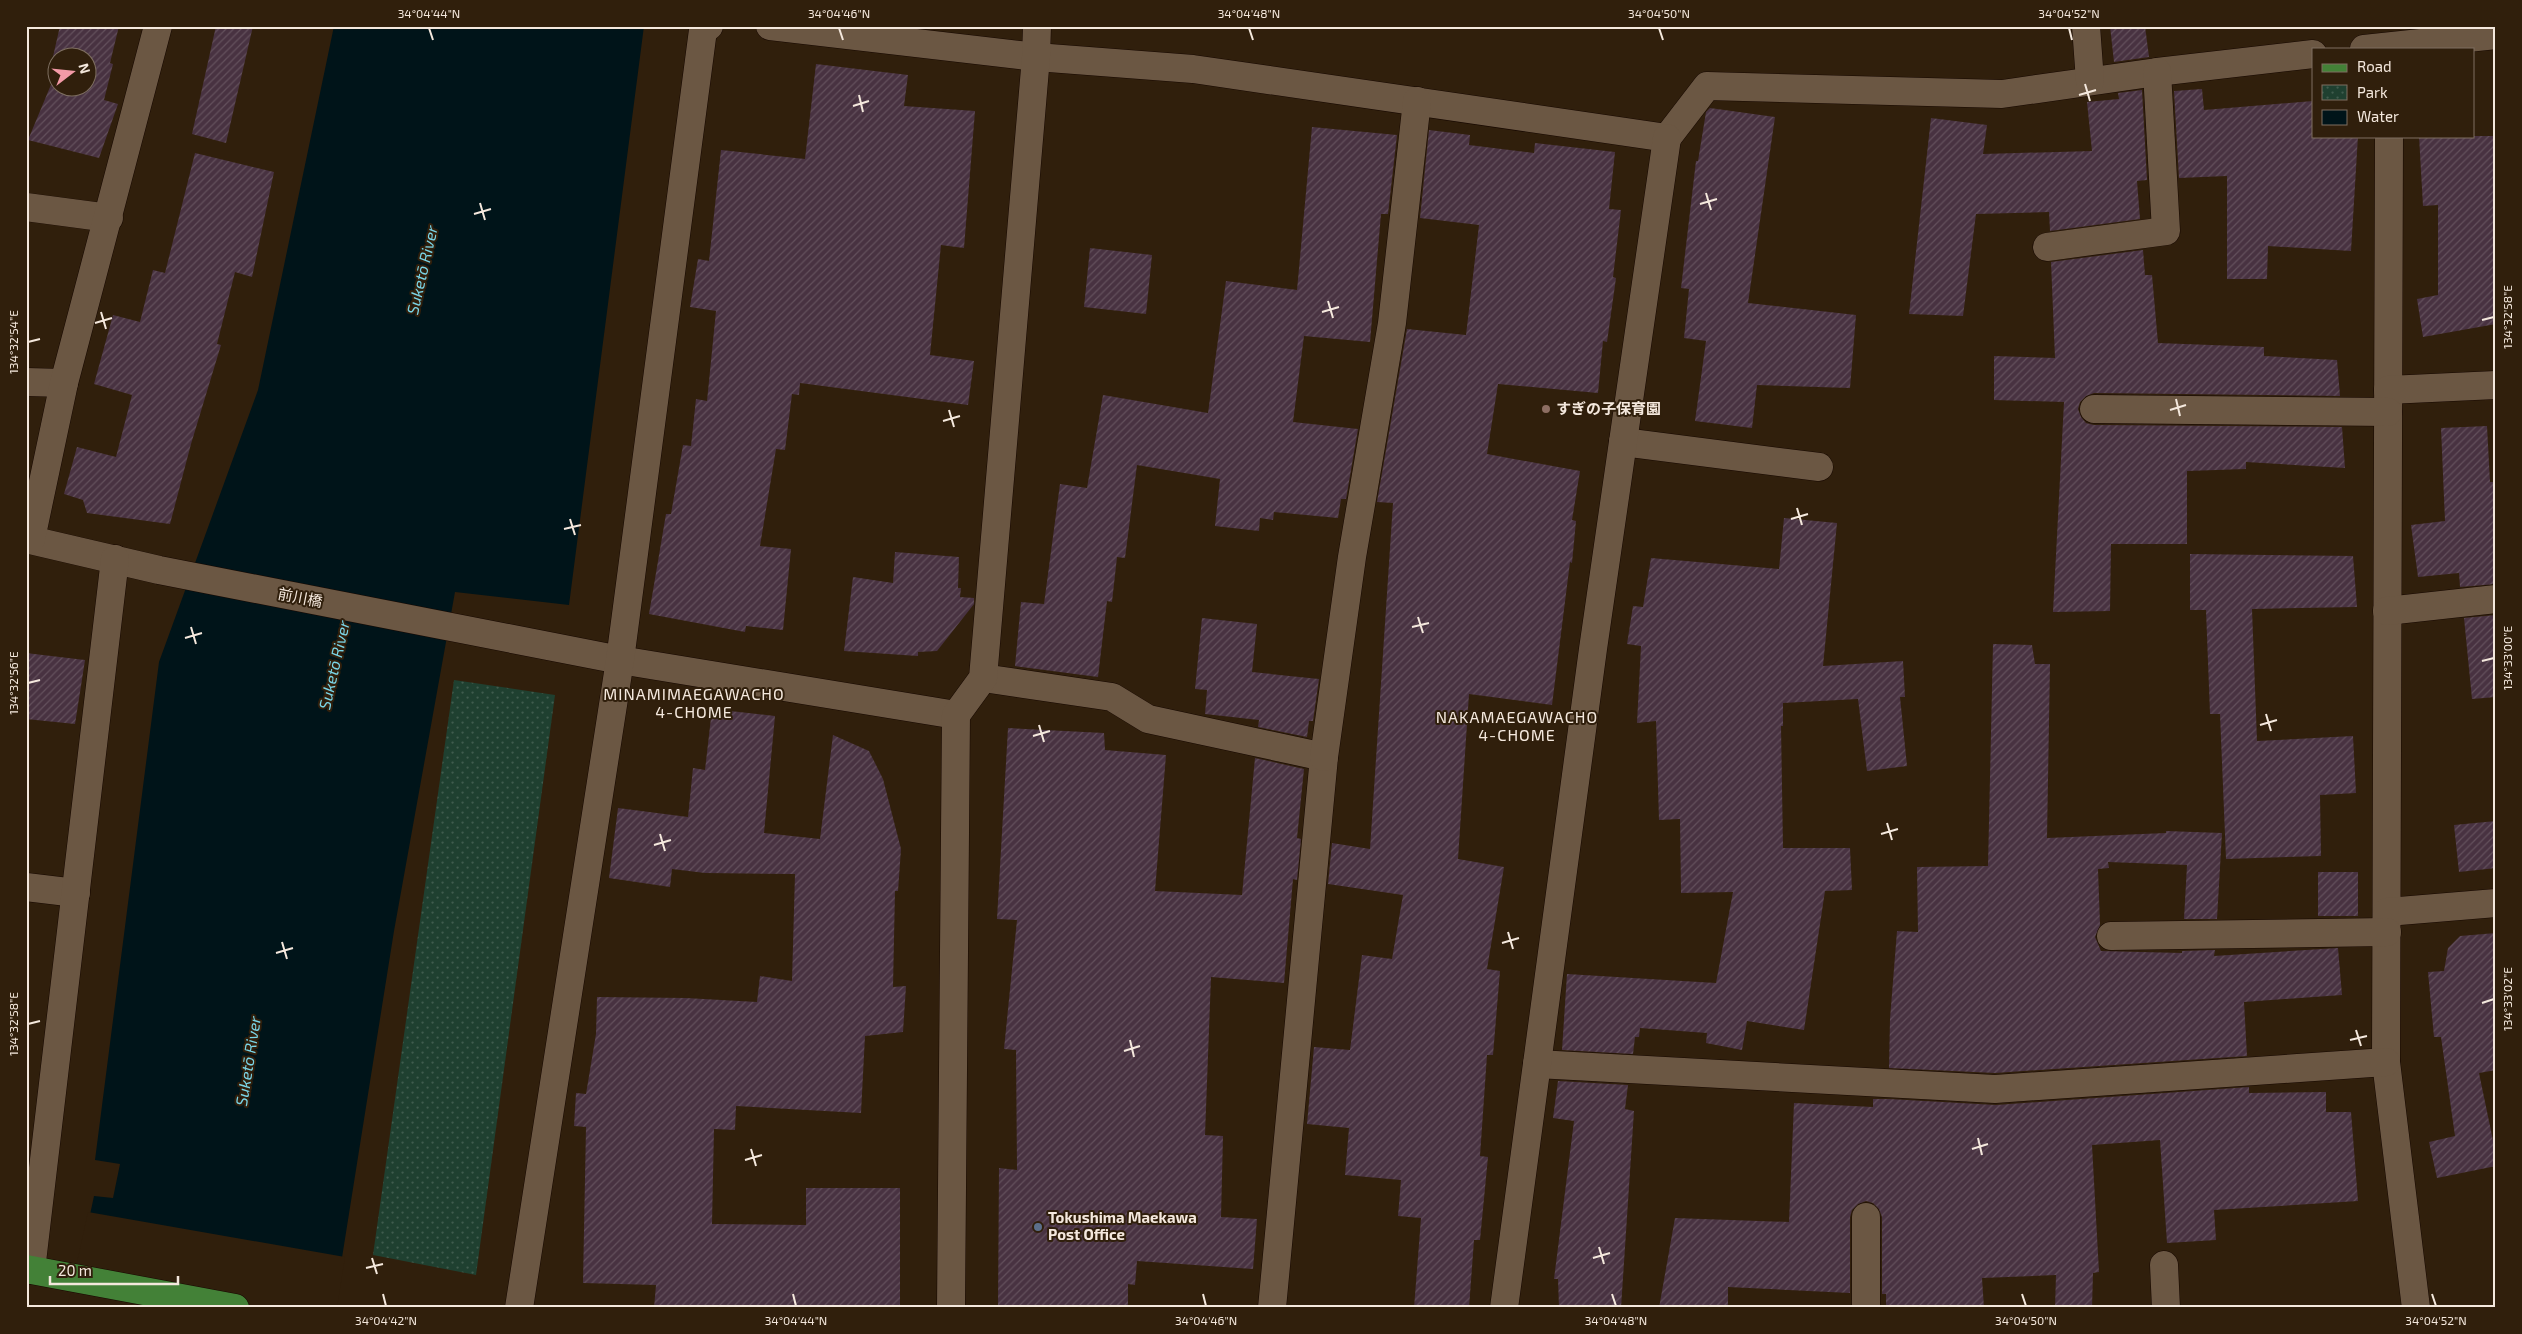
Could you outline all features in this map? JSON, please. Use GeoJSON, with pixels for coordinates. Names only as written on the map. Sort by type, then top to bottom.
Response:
{"type":"FeatureCollection","features":[{"type":"Feature","properties":{"kind":"main road"},"geometry":{"type":"LineString","coordinates":[[29,1269],[235,1308]]}},
{"type":"Feature","properties":{"kind":"street"},"geometry":{"type":"LineString","coordinates":[[29,539],[64,383],[109,218],[158,26]]}},
{"type":"Feature","properties":{"kind":"street"},"geometry":{"type":"LineString","coordinates":[[770,26],[1036,57],[1193,68],[1667,138]]}},
{"type":"Feature","properties":{"kind":"street"},"geometry":{"type":"LineString","coordinates":[[951,1308],[956,715],[983,678],[1036,57],[1037,26]]}},
{"type":"Feature","properties":{"kind":"street"},"geometry":{"type":"LineString","coordinates":[[2086,26],[2090,81]]}},
{"type":"Feature","properties":{"kind":"street"},"geometry":{"type":"LineString","coordinates":[[519,1308],[620,660],[706,28]]}},
{"type":"Feature","properties":{"kind":"street"},"geometry":{"type":"LineString","coordinates":[[2383,42],[2496,35]]}},
{"type":"Feature","properties":{"kind":"street"},"geometry":{"type":"LineString","coordinates":[[1504,1308],[1667,138],[1707,86],[2002,94],[2157,72],[2312,54]]}},
{"type":"Feature","properties":{"kind":"street"},"geometry":{"type":"LineString","coordinates":[[2047,247],[2166,231],[2157,72]]}},
{"type":"Feature","properties":{"kind":"street"},"geometry":{"type":"LineString","coordinates":[[1272,1308],[1324,757],[1352,557],[1392,323],[1417,101]]}},
{"type":"Feature","properties":{"kind":"street"},"geometry":{"type":"LineString","coordinates":[[2389,138],[2386,1062],[2416,1308]]}},
{"type":"Feature","properties":{"kind":"street"},"geometry":{"type":"LineString","coordinates":[[26,207],[109,218]]}},
{"type":"Feature","properties":{"kind":"street"},"geometry":{"type":"LineString","coordinates":[[26,382],[64,383]]}},
{"type":"Feature","properties":{"kind":"street"},"geometry":{"type":"LineString","coordinates":[[2094,409],[2388,401],[2496,385]]}},
{"type":"Feature","properties":{"kind":"street"},"geometry":{"type":"LineString","coordinates":[[1624,442],[1819,468]]}},
{"type":"Feature","properties":{"kind":"street","name":"前川橋"},"geometry":{"type":"LineString","coordinates":[[29,539],[159,570],[620,660],[956,715]]}},
{"type":"Feature","properties":{"kind":"street"},"geometry":{"type":"LineString","coordinates":[[29,1269],[115,559]]}},
{"type":"Feature","properties":{"kind":"street"},"geometry":{"type":"LineString","coordinates":[[2388,611],[2496,599]]}},
{"type":"Feature","properties":{"kind":"street"},"geometry":{"type":"LineString","coordinates":[[983,678],[1112,697],[1148,719],[1324,757]]}},
{"type":"Feature","properties":{"kind":"street"},"geometry":{"type":"LineString","coordinates":[[26,888],[76,893]]}},
{"type":"Feature","properties":{"kind":"street"},"geometry":{"type":"LineString","coordinates":[[2111,936],[2387,922],[2496,903]]}},
{"type":"Feature","properties":{"kind":"street"},"geometry":{"type":"LineString","coordinates":[[1537,1064],[1995,1089],[2386,1062]]}},
{"type":"Feature","properties":{"kind":"street"},"geometry":{"type":"LineString","coordinates":[[1866,1217],[1866,1308]]}},
{"type":"Feature","properties":{"kind":"street"},"geometry":{"type":"LineString","coordinates":[[2164,1265],[2166,1308]]}},
{"type":"Feature","properties":{"kind":"green space"},"geometry":{"type":"Polygon","coordinates":[[[454,680],[555,695],[476,1275],[373,1255],[454,680]]]}},
{"type":"Feature","properties":{"kind":"water","name":"Suketō River"},"geometry":{"type":"Polygon","coordinates":[[[334,26],[644,26],[569,605],[455,592],[394,931],[334,1308],[70,1308],[94,1196],[113,1198],[120,1164],[95,1160],[159,662],[258,390],[334,26]]]}},
{"type":"Feature","properties":{"kind":"pier"},"geometry":{"type":"Polygon","coordinates":[[[88,1212],[345,1257],[337,1308],[67,1308],[88,1212]]]}},
{"type":"Feature","properties":{"kind":"building"},"geometry":{"type":"Polygon","coordinates":[[[60,26],[119,26],[110,63],[113,64],[104,100],[118,104],[99,158],[28,140],[48,92],[48,98],[98,98],[98,48],[55,48],[60,26]]]}},
{"type":"Feature","properties":{"kind":"building"},"geometry":{"type":"Polygon","coordinates":[[[216,26],[253,26],[226,143],[192,134],[216,26]]]}},
{"type":"Feature","properties":{"kind":"building"},"geometry":{"type":"Polygon","coordinates":[[[2110,26],[2145,26],[2149,57],[2114,62],[2110,26]]]}},
{"type":"Feature","properties":{"kind":"building"},"geometry":{"type":"Polygon","coordinates":[[[816,64],[908,75],[904,106],[975,111],[964,248],[941,245],[930,355],[974,361],[968,405],[800,383],[799,395],[792,394],[785,450],[776,449],[760,546],[791,549],[783,630],[746,626],[745,632],[649,614],[666,514],[671,514],[683,445],[691,446],[696,399],[707,401],[716,311],[690,307],[698,259],[709,261],[721,150],[805,159],[816,64]]]}},
{"type":"Feature","properties":{"kind":"building"},"geometry":{"type":"Polygon","coordinates":[[[2202,89],[2204,110],[2312,101],[2312,138],[2358,138],[2351,251],[2268,246],[2267,279],[2227,279],[2227,176],[2179,178],[2174,91],[2202,89]]]}},
{"type":"Feature","properties":{"kind":"building"},"geometry":{"type":"Polygon","coordinates":[[[2142,90],[2147,180],[2137,181],[2140,219],[2050,231],[2049,212],[1976,214],[1963,316],[1909,314],[1931,118],[1987,125],[1983,154],[2092,151],[2087,102],[2119,99],[2118,93],[2142,90]]]}},
{"type":"Feature","properties":{"kind":"building"},"geometry":{"type":"Polygon","coordinates":[[[1710,108],[1775,117],[1748,303],[1856,315],[1850,388],[1757,385],[1752,428],[1695,421],[1706,341],[1684,338],[1689,289],[1681,288],[1696,161],[1698,161],[1706,112],[1710,108]]]}},
{"type":"Feature","properties":{"kind":"building"},"geometry":{"type":"Polygon","coordinates":[[[1312,127],[1397,135],[1388,214],[1381,214],[1370,342],[1304,336],[1293,422],[1358,429],[1346,499],[1341,499],[1338,518],[1274,512],[1273,520],[1260,518],[1259,531],[1215,526],[1220,479],[1137,465],[1125,558],[1117,557],[1112,602],[1107,601],[1098,677],[1015,666],[1021,602],[1044,604],[1060,484],[1087,488],[1103,395],[1208,413],[1226,281],[1297,290],[1312,127]]]}},
{"type":"Feature","properties":{"kind":"building"},"geometry":{"type":"Polygon","coordinates":[[[1429,130],[1470,135],[1469,145],[1534,153],[1535,143],[1615,152],[1609,209],[1621,210],[1613,277],[1616,278],[1607,342],[1603,341],[1598,393],[1498,384],[1487,454],[1580,471],[1572,520],[1576,521],[1572,563],[1570,562],[1552,705],[1469,694],[1458,859],[1504,867],[1487,969],[1500,971],[1493,1055],[1487,1055],[1480,1156],[1488,1157],[1480,1240],[1474,1240],[1469,1308],[1414,1308],[1421,1218],[1398,1216],[1401,1180],[1345,1175],[1349,1128],[1307,1124],[1314,1047],[1350,1050],[1362,955],[1392,959],[1403,895],[1328,884],[1332,843],[1370,849],[1393,503],[1377,502],[1407,329],[1466,335],[1479,225],[1420,218],[1429,130]]]}},
{"type":"Feature","properties":{"kind":"building"},"geometry":{"type":"Polygon","coordinates":[[[2496,136],[2496,324],[2423,337],[2417,299],[2438,295],[2438,205],[2423,206],[2419,138],[2496,136]]]}},
{"type":"Feature","properties":{"kind":"building"},"geometry":{"type":"Polygon","coordinates":[[[195,153],[274,172],[252,277],[235,272],[217,344],[221,345],[191,444],[170,524],[87,513],[83,500],[64,494],[77,447],[116,457],[132,395],[94,384],[113,315],[140,322],[153,270],[165,273],[195,153]]]}},
{"type":"Feature","properties":{"kind":"building"},"geometry":{"type":"Polygon","coordinates":[[[1090,248],[1152,255],[1146,314],[1084,307],[1090,248]]]}},
{"type":"Feature","properties":{"kind":"building"},"geometry":{"type":"Polygon","coordinates":[[[2143,250],[2145,275],[2152,275],[2158,343],[2264,347],[2264,356],[2337,360],[2340,396],[2094,393],[2086,396],[2080,402],[2078,409],[2086,423],[2094,425],[2342,427],[2345,468],[2246,462],[2246,469],[2187,471],[2187,544],[2111,544],[2110,611],[2053,612],[2064,402],[1994,400],[1994,356],[2055,358],[2051,262],[2143,250]]]}},
{"type":"Feature","properties":{"kind":"building"},"geometry":{"type":"Polygon","coordinates":[[[2487,426],[2490,482],[2496,482],[2496,584],[2460,587],[2459,573],[2418,577],[2411,525],[2445,521],[2441,428],[2487,426]]]}},
{"type":"Feature","properties":{"kind":"building"},"geometry":{"type":"Polygon","coordinates":[[[1784,518],[1837,523],[1823,666],[1903,661],[1905,697],[1900,697],[1907,766],[1867,771],[1858,699],[1783,703],[1783,726],[1781,726],[1783,848],[1850,848],[1852,890],[1825,891],[1804,1030],[1747,1021],[1742,1050],[1706,1043],[1707,1033],[1640,1028],[1639,1037],[1635,1037],[1633,1054],[1562,1050],[1567,974],[1716,983],[1733,892],[1681,893],[1680,819],[1659,820],[1656,721],[1637,723],[1641,646],[1627,644],[1633,606],[1643,607],[1651,558],[1779,569],[1784,518]]]}},
{"type":"Feature","properties":{"kind":"building"},"geometry":{"type":"Polygon","coordinates":[[[895,552],[959,557],[958,588],[961,588],[960,597],[974,598],[974,604],[937,651],[918,652],[918,656],[844,651],[853,577],[893,583],[895,552]]]}},
{"type":"Feature","properties":{"kind":"building"},"geometry":{"type":"Polygon","coordinates":[[[2190,554],[2353,556],[2357,607],[2252,609],[2257,741],[2353,736],[2356,793],[2320,795],[2321,856],[2226,859],[2220,714],[2210,714],[2206,610],[2190,610],[2190,554]]]}},
{"type":"Feature","properties":{"kind":"building"},"geometry":{"type":"Polygon","coordinates":[[[2496,615],[2496,697],[2472,699],[2464,618],[2496,615]]]}},
{"type":"Feature","properties":{"kind":"building"},"geometry":{"type":"Polygon","coordinates":[[[1202,618],[1257,624],[1252,672],[1319,679],[1313,721],[1309,721],[1307,737],[1258,727],[1259,720],[1205,714],[1207,690],[1195,689],[1202,618]]]}},
{"type":"Feature","properties":{"kind":"building"},"geometry":{"type":"Polygon","coordinates":[[[1993,644],[2032,645],[2035,664],[2050,664],[2047,838],[2166,833],[2166,831],[2222,833],[2217,919],[2184,919],[2187,865],[2108,862],[2109,868],[2098,869],[2100,925],[2095,937],[2101,951],[2182,953],[2182,951],[2215,950],[2214,956],[2338,948],[2342,995],[2244,1002],[2247,1056],[1995,1073],[1889,1068],[1890,1019],[1897,931],[1918,932],[1917,867],[1988,866],[1993,644]]]}},
{"type":"Feature","properties":{"kind":"building"},"geometry":{"type":"Polygon","coordinates":[[[26,653],[85,660],[75,724],[26,719],[26,653]]]}},
{"type":"Feature","properties":{"kind":"building"},"geometry":{"type":"Polygon","coordinates":[[[712,709],[775,716],[764,833],[820,839],[833,735],[869,751],[883,779],[901,849],[898,891],[895,891],[893,987],[906,986],[903,1032],[865,1036],[861,1113],[736,1106],[735,1130],[714,1129],[712,1224],[806,1225],[806,1188],[900,1188],[900,1308],[654,1308],[656,1285],[583,1283],[586,1127],[574,1126],[576,1093],[586,1094],[596,1034],[597,997],[686,998],[757,1002],[760,976],[792,981],[795,874],[705,873],[672,869],[670,887],[609,878],[618,808],[688,817],[693,768],[705,770],[712,709]]]}},
{"type":"Feature","properties":{"kind":"building"},"geometry":{"type":"Polygon","coordinates":[[[1008,728],[1104,733],[1105,750],[1166,755],[1155,891],[1242,895],[1255,758],[1304,769],[1297,838],[1301,839],[1297,880],[1293,879],[1284,983],[1211,977],[1205,1135],[1223,1136],[1221,1217],[1257,1219],[1253,1269],[1137,1261],[1135,1285],[1128,1284],[1128,1308],[998,1308],[999,1168],[1017,1170],[1016,1050],[1004,1049],[1017,920],[997,919],[1008,728]]]}},
{"type":"Feature","properties":{"kind":"building"},"geometry":{"type":"Polygon","coordinates":[[[2496,821],[2496,868],[2459,872],[2454,825],[2496,821]]]}},
{"type":"Feature","properties":{"kind":"building"},"geometry":{"type":"Polygon","coordinates":[[[2318,872],[2358,872],[2358,916],[2318,916],[2318,872]]]}},
{"type":"Feature","properties":{"kind":"building"},"geometry":{"type":"Polygon","coordinates":[[[2496,933],[2496,1070],[2479,1073],[2496,1155],[2496,1166],[2437,1178],[2429,1142],[2455,1136],[2441,1037],[2434,1037],[2428,972],[2444,971],[2448,948],[2460,936],[2496,933]]]}},
{"type":"Feature","properties":{"kind":"building"},"geometry":{"type":"Polygon","coordinates":[[[1558,1081],[1628,1085],[1625,1109],[1634,1111],[1621,1308],[1559,1308],[1558,1279],[1554,1279],[1574,1121],[1553,1118],[1558,1081]]]}},
{"type":"Feature","properties":{"kind":"building"},"geometry":{"type":"Polygon","coordinates":[[[2249,1087],[2249,1093],[2326,1092],[2326,1112],[2351,1112],[2358,1201],[2214,1210],[2216,1240],[2167,1243],[2160,1140],[2092,1145],[2099,1272],[2093,1273],[2092,1308],[2055,1308],[2056,1275],[1982,1278],[1984,1308],[1886,1308],[1886,1294],[1882,1294],[1882,1217],[1879,1209],[1873,1203],[1866,1201],[1858,1204],[1852,1210],[1850,1217],[1850,1293],[1728,1287],[1728,1308],[1659,1308],[1675,1218],[1789,1222],[1794,1103],[1873,1107],[1873,1099],[1889,1099],[1996,1105],[2249,1087]]]}},
{"type":"Feature","properties":{"kind":"place","name":"すぎの子保育園"},"geometry":{"type":"Point","coordinates":[1546,409]}},
{"type":"Feature","properties":{"kind":"place","name":"Tokushima Maekawa Post Office"},"geometry":{"type":"Point","coordinates":[1038,1227]}},
{"type":"Feature","properties":{"kind":"district","name":"MINAMIMAEGAWACHO 4-CHOME"},"geometry":{"type":"Point","coordinates":[694,703]}},
{"type":"Feature","properties":{"kind":"district","name":"NAKAMAEGAWACHO 4-CHOME"},"geometry":{"type":"Point","coordinates":[1517,726]}}]}
